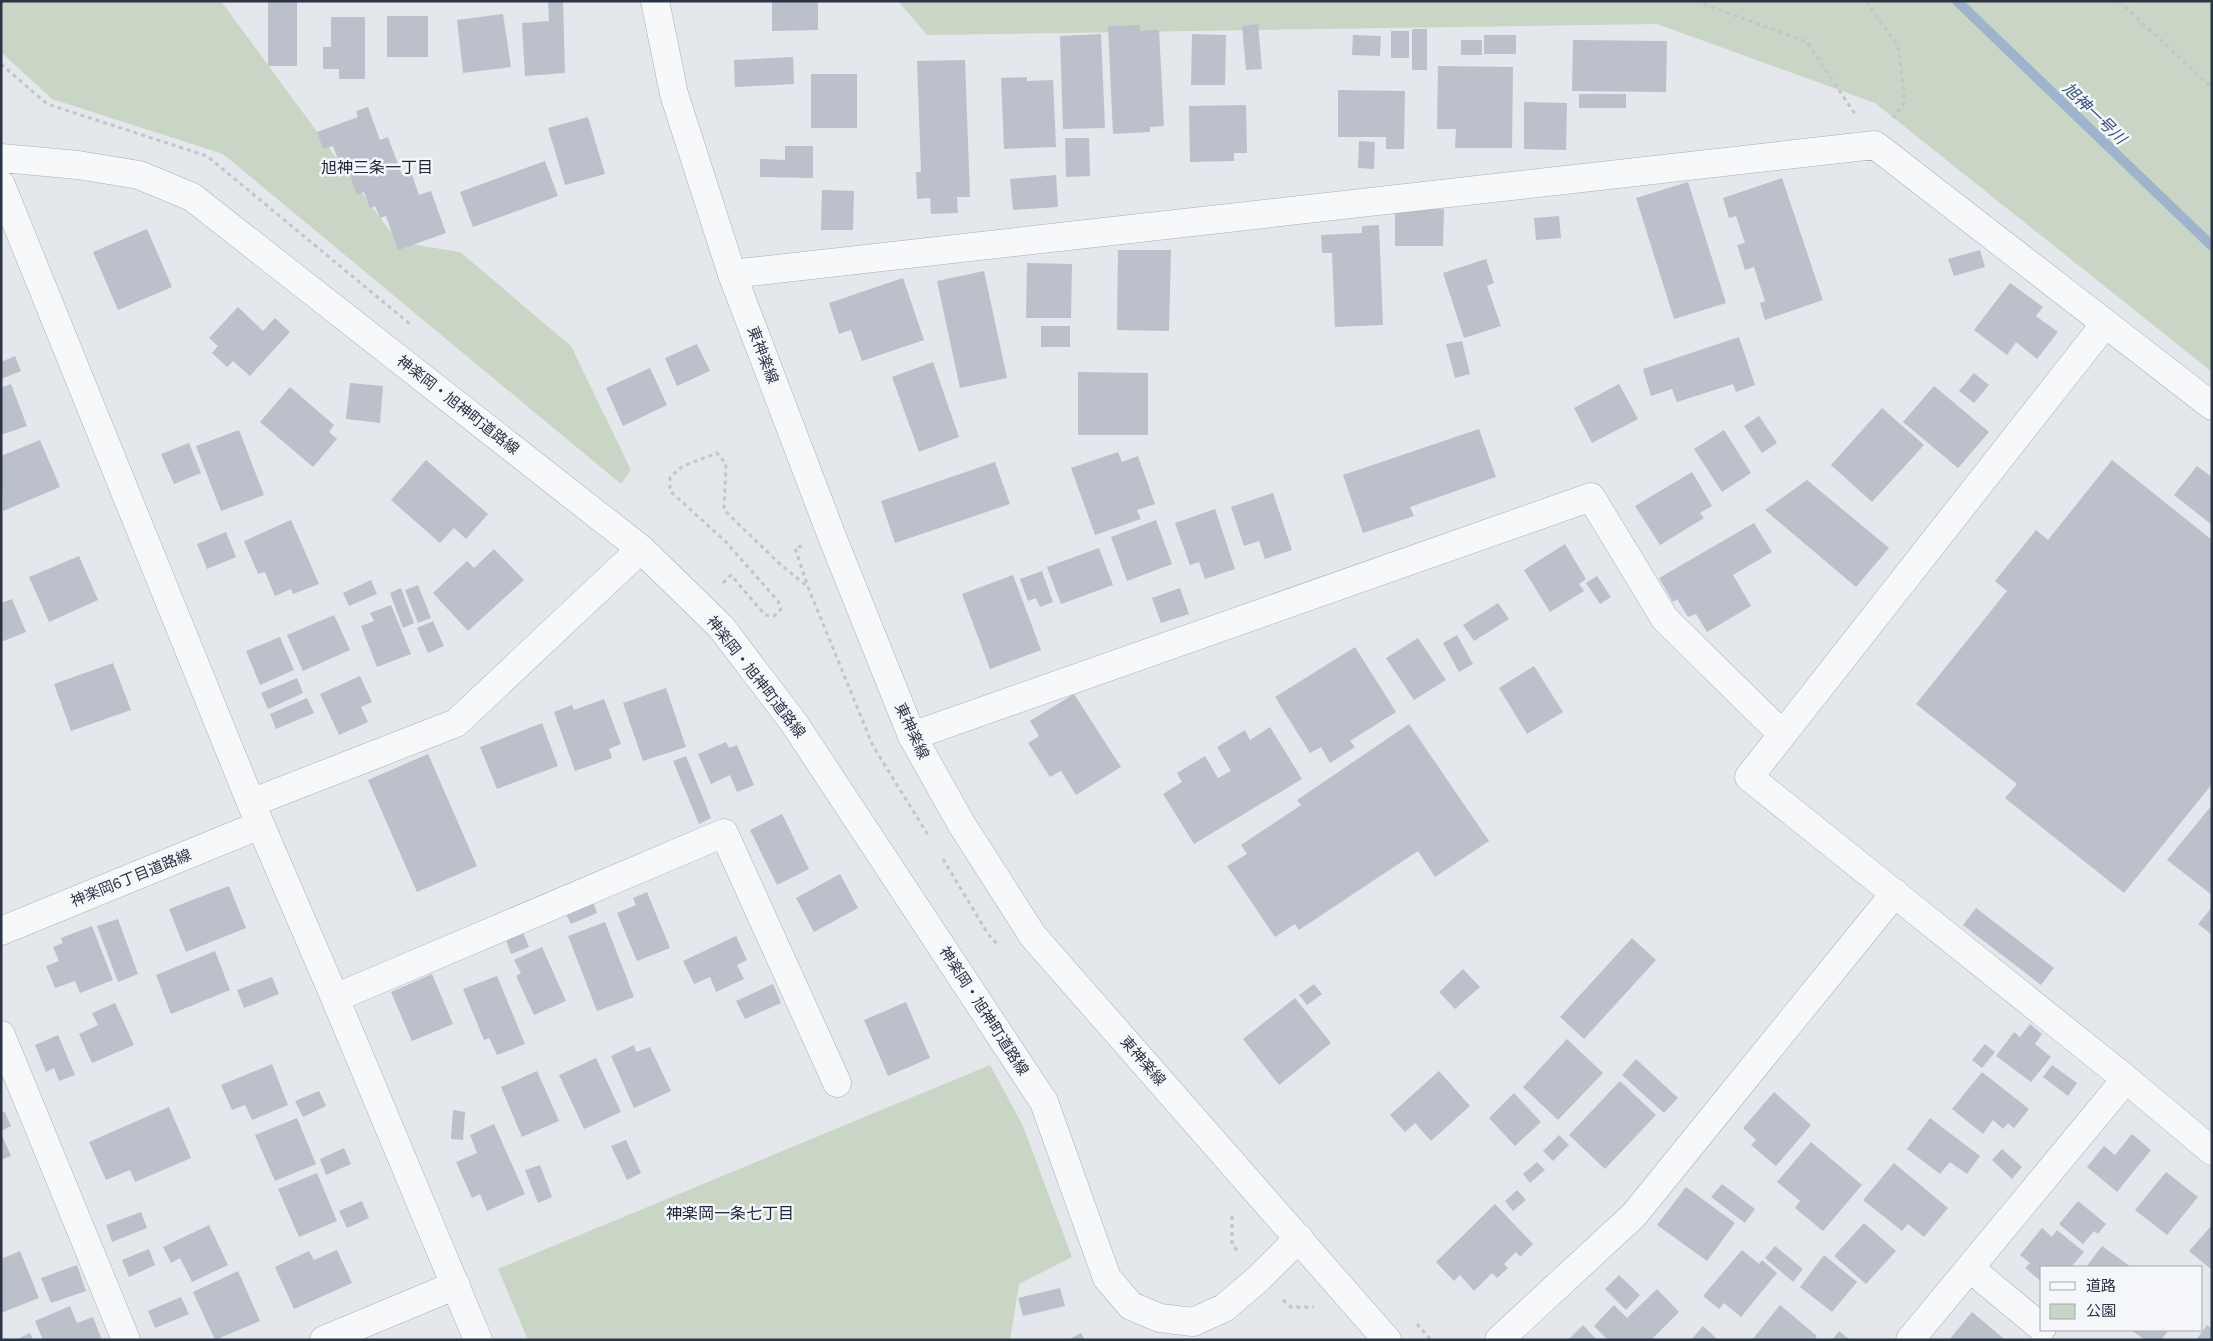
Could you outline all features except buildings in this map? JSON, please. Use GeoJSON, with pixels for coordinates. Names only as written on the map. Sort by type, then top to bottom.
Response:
{"type":"FeatureCollection","features":[{"type":"Feature","properties":{"kind":"street","name":"東神楽線"},"geometry":{"type":"LineString","coordinates":[[655,1],[674,94],[732,274],[831,534],[912,736],[962,825],[1033,936],[1387,1340]]}},
{"type":"Feature","properties":{"kind":"street"},"geometry":{"type":"LineString","coordinates":[[732,274],[1875,145],[2212,406]]}},
{"type":"Feature","properties":{"kind":"street","name":"神楽岡・旭神町道路線"},"geometry":{"type":"LineString","coordinates":[[1,158],[78,165],[139,175],[192,197],[641,549],[721,627],[794,723],[1044,1102],[1106,1278],[1131,1306],[1160,1318],[1193,1322],[1224,1308],[1258,1279],[1299,1238]]}},
{"type":"Feature","properties":{"kind":"street"},"geometry":{"type":"LineString","coordinates":[[1,184],[6,212],[255,814],[335,998],[478,1340]]}},
{"type":"Feature","properties":{"kind":"street"},"geometry":{"type":"LineString","coordinates":[[2105,324],[1749,777],[2126,1079],[2212,1151]]}},
{"type":"Feature","properties":{"kind":"street"},"geometry":{"type":"LineString","coordinates":[[912,736],[1591,497],[1665,619],[1782,734]]}},
{"type":"Feature","properties":{"kind":"street","name":"神楽岡6丁目道路線"},"geometry":{"type":"LineString","coordinates":[[1,931],[456,723],[641,549]]}},
{"type":"Feature","properties":{"kind":"street"},"geometry":{"type":"LineString","coordinates":[[335,998],[724,833],[837,1084]]}},
{"type":"Feature","properties":{"kind":"street"},"geometry":{"type":"LineString","coordinates":[[1499,1340],[1634,1215],[1895,893]]}},
{"type":"Feature","properties":{"kind":"street"},"geometry":{"type":"LineString","coordinates":[[1,1035],[126,1340]]}},
{"type":"Feature","properties":{"kind":"street"},"geometry":{"type":"LineString","coordinates":[[1910,1340],[1970,1270],[2126,1079]]}},
{"type":"Feature","properties":{"kind":"street"},"geometry":{"type":"LineString","coordinates":[[1970,1270],[2040,1327]]}},
{"type":"Feature","properties":{"kind":"street"},"geometry":{"type":"LineString","coordinates":[[324,1340],[456,1285]]}},
{"type":"Feature","properties":{"kind":"street"},"geometry":{"type":"LineString","coordinates":[[2045,1331],[2056,1340]]}},
{"type":"Feature","properties":{"kind":"path"},"geometry":{"type":"LineString","coordinates":[[1696,1],[1807,42],[1875,145],[1905,101],[1898,46],[1866,1]]}},
{"type":"Feature","properties":{"kind":"path"},"geometry":{"type":"LineString","coordinates":[[2119,1],[2212,88]]}},
{"type":"Feature","properties":{"kind":"path"},"geometry":{"type":"LineString","coordinates":[[1,64],[47,104],[207,156],[412,326]]}},
{"type":"Feature","properties":{"kind":"path"},"geometry":{"type":"LineString","coordinates":[[720,586],[731,575],[765,615],[774,616],[781,609],[778,601],[725,541],[670,492],[670,477],[683,466],[717,453],[726,464],[724,510],[781,565],[808,586]]}},
{"type":"Feature","properties":{"kind":"green space"},"geometry":{"type":"Polygon","coordinates":[[[1,1],[221,1],[398,242],[460,252],[571,346],[631,470],[621,484],[223,154],[52,99],[1,52],[1,1]]]}},
{"type":"Feature","properties":{"kind":"green space"},"geometry":{"type":"Polygon","coordinates":[[[898,1],[2212,1],[2212,372],[1875,103],[1657,24],[927,35],[898,1]]]}},
{"type":"Feature","properties":{"kind":"green space"},"geometry":{"type":"Polygon","coordinates":[[[990,1065],[1023,1126],[1072,1257],[1019,1284],[1010,1340],[528,1340],[498,1269],[990,1065]]]}},
{"type":"Feature","properties":{"kind":"waterway","name":"旭神一号川"},"geometry":{"type":"LineString","coordinates":[[1957,1],[2212,246]]}},
{"type":"Feature","properties":{"kind":"district","name":"旭神三条一丁目"},"geometry":{"type":"Point","coordinates":[377,167]}},
{"type":"Feature","properties":{"kind":"district","name":"神楽岡一条七丁目"},"geometry":{"type":"Point","coordinates":[730,1213]}}]}
